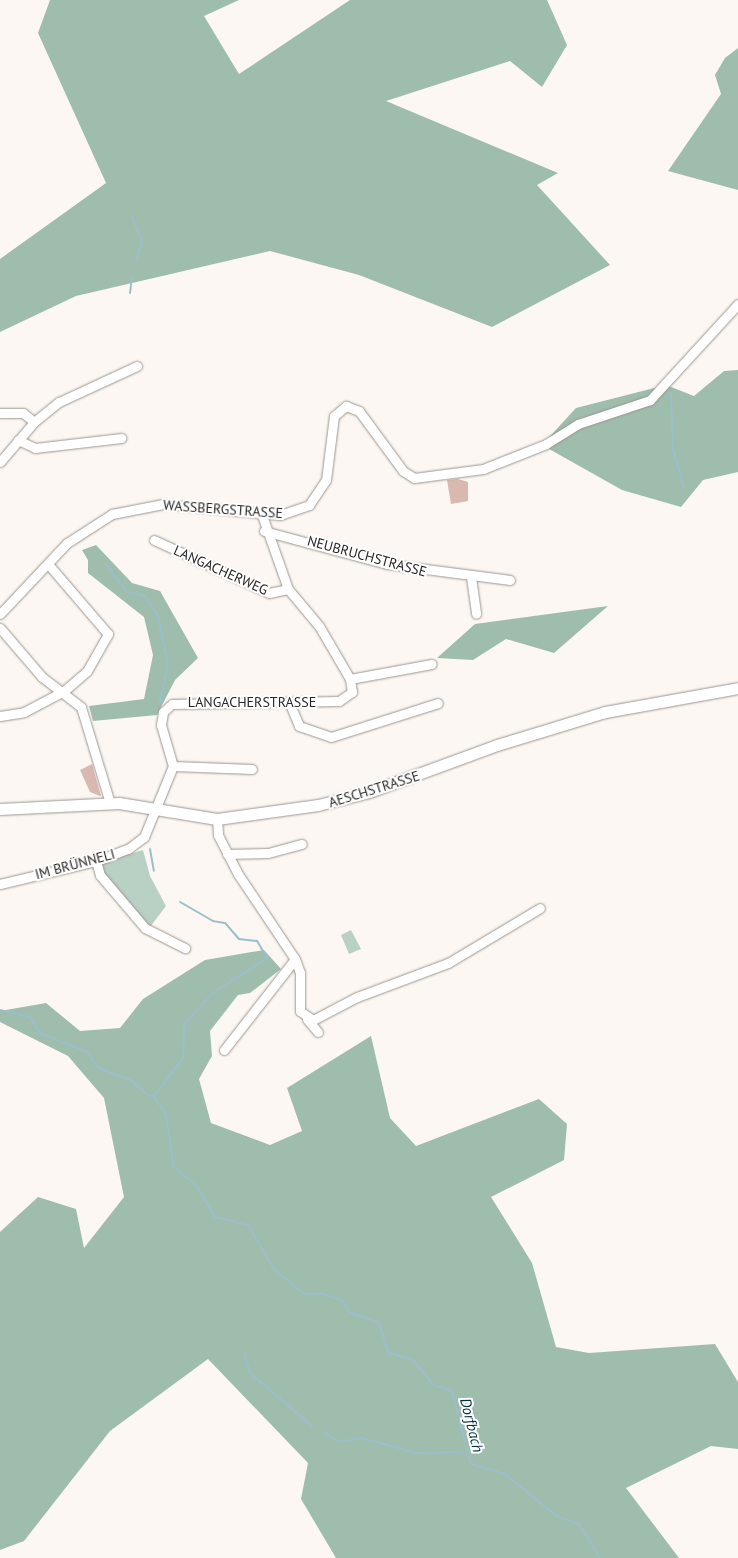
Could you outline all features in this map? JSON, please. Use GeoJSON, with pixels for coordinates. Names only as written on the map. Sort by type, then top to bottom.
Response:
{"type":"FeatureCollection","features":[{"type":"Feature","properties":{"kind":"main road","name":"AESCHSTRASSE"},"geometry":{"type":"LineString","coordinates":[[0,809],[110,803],[216,819],[334,802],[598,714],[738,688]]}},
{"type":"Feature","properties":{"kind":"street","name":"WASSBERGSTRASSE"},"geometry":{"type":"LineString","coordinates":[[0,614],[79,533],[128,509],[163,504],[262,515],[290,514],[317,497],[326,480],[334,416],[339,409],[353,407],[359,411],[403,471],[414,478],[483,469],[546,444],[578,424],[650,400],[738,304]]}},
{"type":"Feature","properties":{"kind":"street"},"geometry":{"type":"LineString","coordinates":[[0,462],[34,422],[70,396],[137,366]]}},
{"type":"Feature","properties":{"kind":"street"},"geometry":{"type":"LineString","coordinates":[[0,413],[23,413],[34,422]]}},
{"type":"Feature","properties":{"kind":"street"},"geometry":{"type":"LineString","coordinates":[[18,440],[35,448],[121,438]]}},
{"type":"Feature","properties":{"kind":"street"},"geometry":{"type":"LineString","coordinates":[[262,515],[264,531],[288,589],[319,626],[350,679],[432,664]]}},
{"type":"Feature","properties":{"kind":"street","name":"NEUBRUCHSTRASSE"},"geometry":{"type":"LineString","coordinates":[[264,531],[387,564],[471,577],[510,580]]}},
{"type":"Feature","properties":{"kind":"street","name":"LANGACHERWEG"},"geometry":{"type":"LineString","coordinates":[[154,540],[269,593],[288,589]]}},
{"type":"Feature","properties":{"kind":"street"},"geometry":{"type":"LineString","coordinates":[[0,716],[24,712],[64,691],[86,671],[108,634],[48,564]]}},
{"type":"Feature","properties":{"kind":"street"},"geometry":{"type":"LineString","coordinates":[[471,577],[476,614]]}},
{"type":"Feature","properties":{"kind":"street"},"geometry":{"type":"LineString","coordinates":[[0,628],[42,677],[64,691],[81,707],[110,803]]}},
{"type":"Feature","properties":{"kind":"street","name":"LANGACHERSTRASSE"},"geometry":{"type":"LineString","coordinates":[[173,766],[161,725],[163,712],[172,704],[346,699],[352,692],[350,679]]}},
{"type":"Feature","properties":{"kind":"street"},"geometry":{"type":"LineString","coordinates":[[289,702],[299,726],[332,737],[438,703]]}},
{"type":"Feature","properties":{"kind":"street"},"geometry":{"type":"LineString","coordinates":[[158,809],[173,766],[252,769]]}},
{"type":"Feature","properties":{"kind":"street","name":"IM BRÜNNELI"},"geometry":{"type":"LineString","coordinates":[[0,884],[96,860],[137,844],[150,829],[158,809]]}},
{"type":"Feature","properties":{"kind":"street"},"geometry":{"type":"LineString","coordinates":[[216,819],[227,854],[295,959],[300,973],[300,1011],[318,1032]]}},
{"type":"Feature","properties":{"kind":"street"},"geometry":{"type":"LineString","coordinates":[[227,854],[268,853],[302,844]]}},
{"type":"Feature","properties":{"kind":"street"},"geometry":{"type":"LineString","coordinates":[[96,860],[100,875],[145,928],[186,948]]}},
{"type":"Feature","properties":{"kind":"street"},"geometry":{"type":"LineString","coordinates":[[307,1019],[320,1019],[357,997],[448,963],[540,908]]}},
{"type":"Feature","properties":{"kind":"street"},"geometry":{"type":"LineString","coordinates":[[224,1050],[295,959]]}},
{"type":"Feature","properties":{"kind":"green space"},"geometry":{"type":"Polygon","coordinates":[[[50,0],[239,0],[204,16],[239,74],[350,0],[547,0],[567,45],[542,87],[510,61],[386,101],[558,173],[537,185],[610,265],[492,327],[359,275],[270,251],[76,296],[0,332],[0,259],[106,183],[38,33],[50,0]]]}},
{"type":"Feature","properties":{"kind":"green space"},"geometry":{"type":"Polygon","coordinates":[[[738,48],[738,190],[668,171],[721,94],[715,75],[725,58],[738,48]]]}},
{"type":"Feature","properties":{"kind":"green space"},"geometry":{"type":"Polygon","coordinates":[[[738,370],[738,472],[703,480],[681,507],[622,490],[542,445],[576,408],[666,385],[694,396],[724,371],[738,370]]]}},
{"type":"Feature","properties":{"kind":"green space"},"geometry":{"type":"Polygon","coordinates":[[[96,545],[132,583],[160,591],[198,658],[175,680],[157,715],[93,721],[89,706],[144,699],[153,655],[144,617],[88,573],[88,560],[82,550],[96,545]]]}},
{"type":"Feature","properties":{"kind":"green space"},"geometry":{"type":"Polygon","coordinates":[[[608,606],[554,653],[506,639],[473,660],[437,658],[475,624],[608,606]]]}},
{"type":"Feature","properties":{"kind":"green space"},"geometry":{"type":"Polygon","coordinates":[[[143,850],[150,876],[166,906],[150,927],[102,876],[100,863],[143,850]]]}},
{"type":"Feature","properties":{"kind":"green space"},"geometry":{"type":"Polygon","coordinates":[[[351,930],[361,949],[349,954],[341,935],[351,930]]]}},
{"type":"Feature","properties":{"kind":"green space"},"geometry":{"type":"Polygon","coordinates":[[[264,950],[281,969],[250,993],[238,995],[210,1031],[212,1056],[199,1079],[211,1123],[270,1145],[302,1131],[287,1088],[371,1036],[390,1118],[416,1146],[539,1099],[567,1124],[564,1160],[491,1197],[532,1263],[556,1347],[589,1353],[715,1344],[738,1382],[738,1449],[711,1446],[626,1488],[679,1558],[336,1558],[301,1499],[308,1463],[208,1359],[110,1431],[24,1541],[0,1550],[0,1232],[38,1197],[76,1209],[84,1248],[124,1197],[104,1098],[68,1056],[0,1022],[0,1011],[46,1003],[80,1031],[120,1028],[143,999],[205,960],[264,950]]]}},
{"type":"Feature","properties":{"kind":"building"},"geometry":{"type":"Polygon","coordinates":[[[458,479],[468,482],[468,501],[451,504],[447,480],[458,479]]]}},
{"type":"Feature","properties":{"kind":"building"},"geometry":{"type":"Polygon","coordinates":[[[92,764],[101,796],[90,792],[80,770],[92,764]]]}},
{"type":"Feature","properties":{"kind":"waterway"},"geometry":{"type":"LineString","coordinates":[[132,217],[142,242],[136,262]]}},
{"type":"Feature","properties":{"kind":"waterway"},"geometry":{"type":"LineString","coordinates":[[130,293],[132,277]]}},
{"type":"Feature","properties":{"kind":"waterway"},"geometry":{"type":"LineString","coordinates":[[671,393],[673,449],[684,487]]}},
{"type":"Feature","properties":{"kind":"waterway"},"geometry":{"type":"LineString","coordinates":[[106,564],[126,591],[145,596],[158,616],[168,664],[160,703]]}},
{"type":"Feature","properties":{"kind":"waterway"},"geometry":{"type":"LineString","coordinates":[[150,849],[154,871]]}},
{"type":"Feature","properties":{"kind":"waterway"},"geometry":{"type":"LineString","coordinates":[[154,1096],[183,1058],[184,1024],[213,993],[267,958],[257,941],[239,939],[225,923],[213,921],[180,902]]}},
{"type":"Feature","properties":{"kind":"waterway","name":"Dorfbach"},"geometry":{"type":"LineString","coordinates":[[0,1010],[30,1017],[40,1033],[87,1052],[98,1068],[131,1080],[147,1095],[153,1096],[166,1114],[174,1167],[197,1186],[215,1217],[248,1225],[274,1269],[304,1294],[324,1294],[343,1301],[349,1312],[379,1323],[389,1353],[413,1360],[433,1385],[452,1391],[471,1464],[505,1474],[558,1517],[579,1524],[600,1558]]}},
{"type":"Feature","properties":{"kind":"waterway"},"geometry":{"type":"LineString","coordinates":[[244,1354],[250,1373],[312,1426]]}},
{"type":"Feature","properties":{"kind":"waterway"},"geometry":{"type":"LineString","coordinates":[[325,1433],[339,1442],[361,1438],[417,1453],[464,1452]]}}]}
